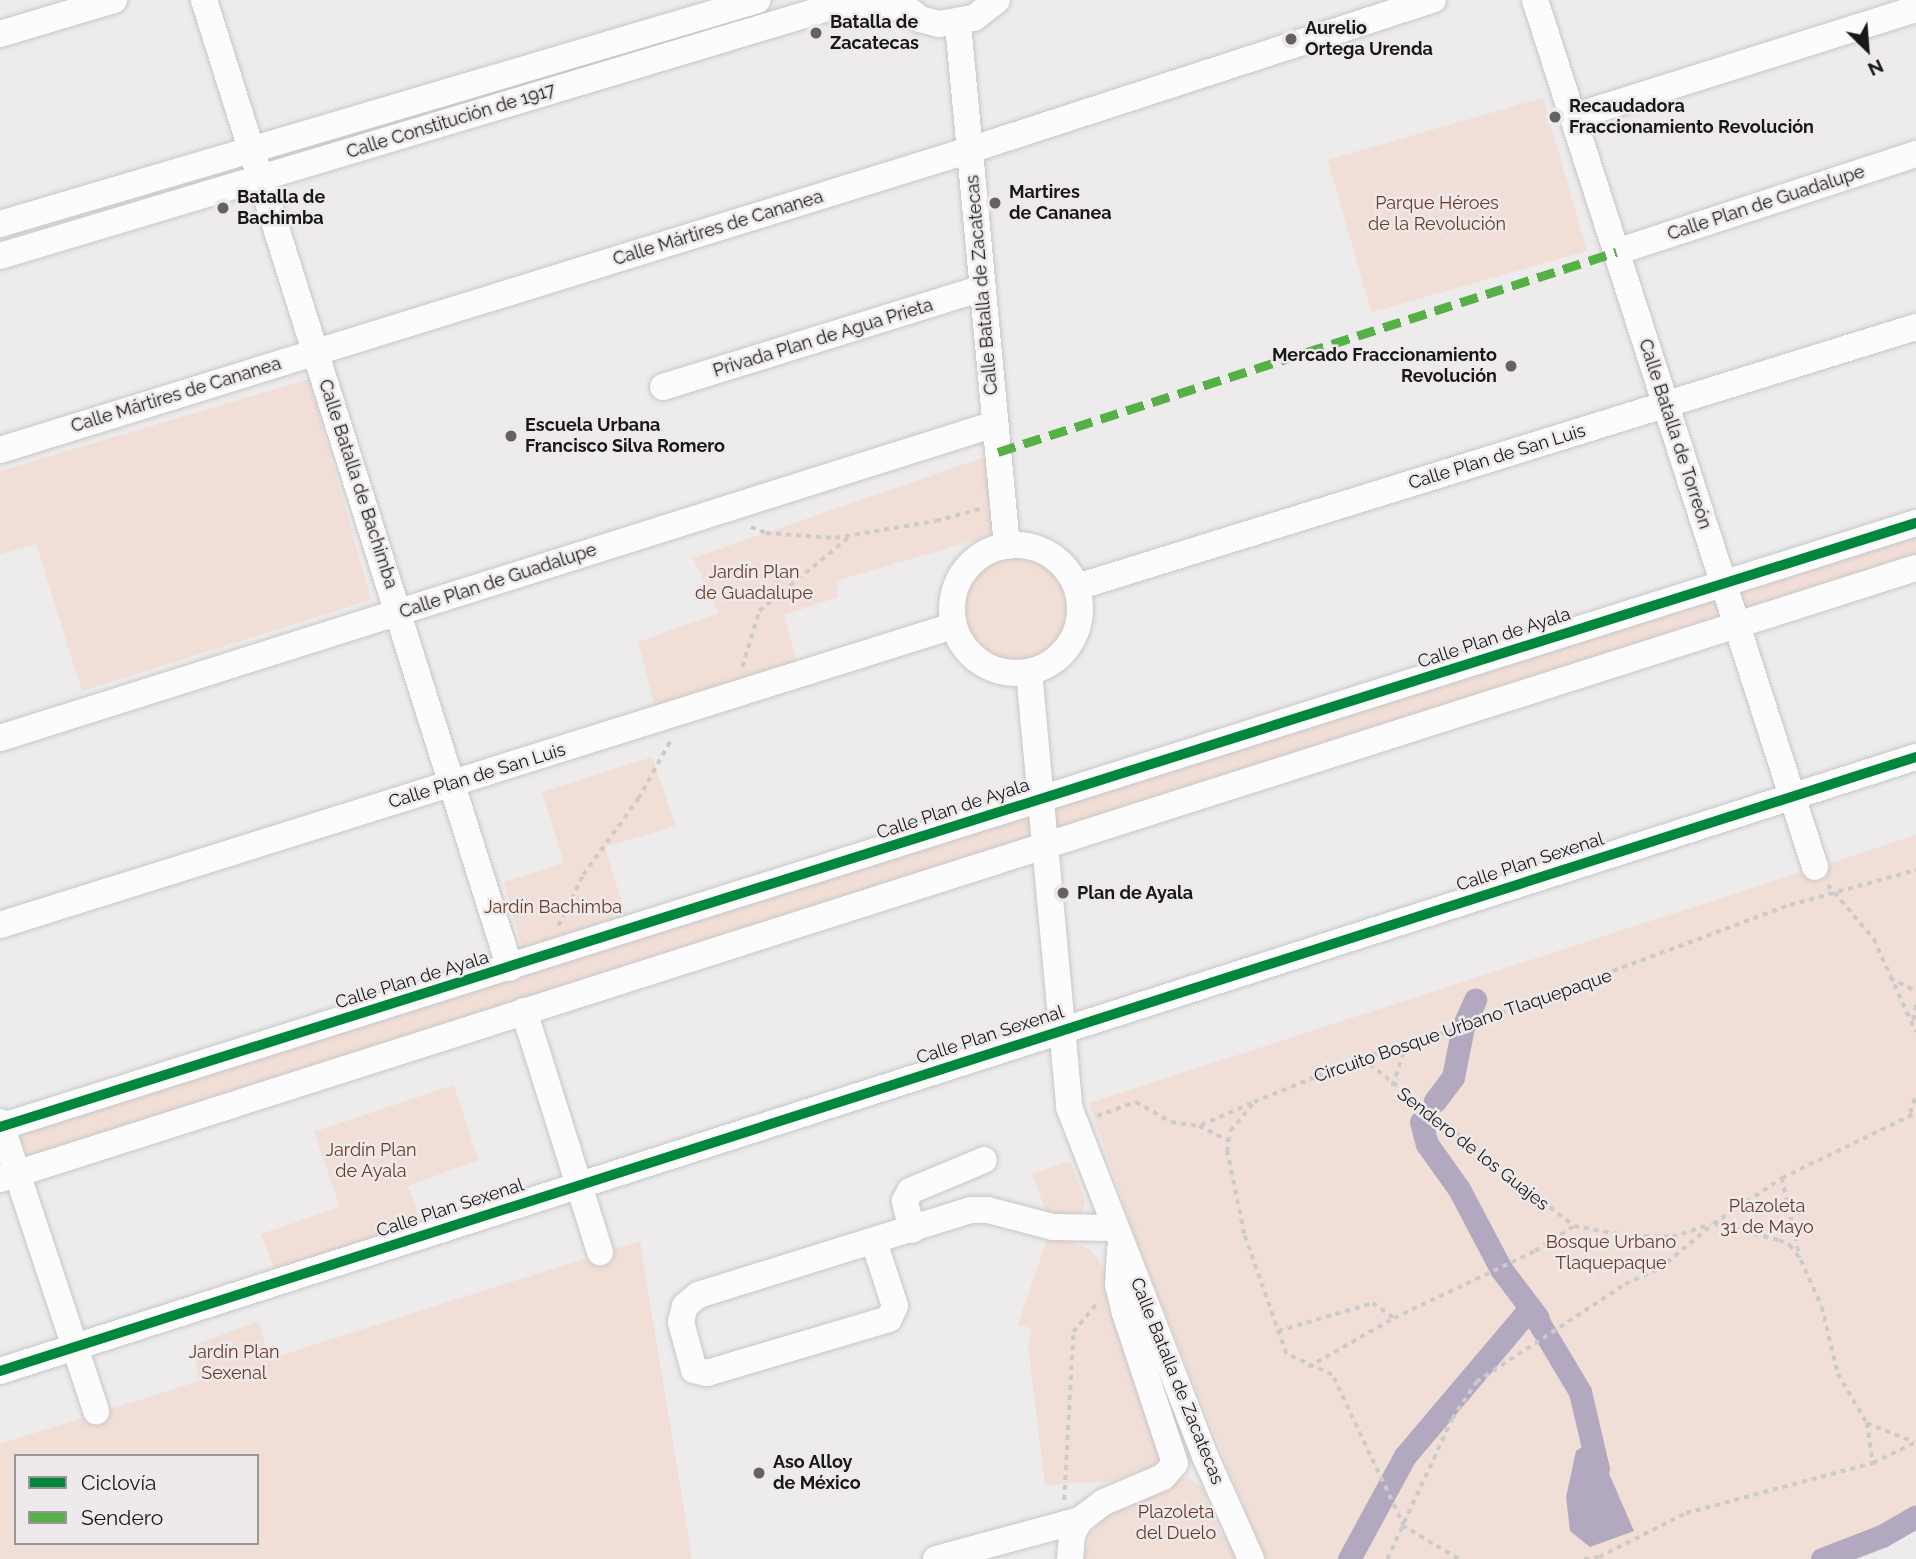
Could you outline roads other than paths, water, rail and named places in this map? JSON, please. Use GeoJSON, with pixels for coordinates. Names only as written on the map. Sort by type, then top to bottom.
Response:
{"type":"FeatureCollection","features":[{"type":"Feature","properties":{"kind":"street"},"geometry":{"type":"LineString","coordinates":[[0,34],[114,0]]}},
{"type":"Feature","properties":{"kind":"street","name":"Calle Batalla de Bachimba"},"geometry":{"type":"LineString","coordinates":[[204,0],[510,968]]}},
{"type":"Feature","properties":{"kind":"street","name":"Calle Constitución de 1917"},"geometry":{"type":"LineString","coordinates":[[0,223],[758,0]]}},
{"type":"Feature","properties":{"kind":"street"},"geometry":{"type":"LineString","coordinates":[[958,24],[974,19],[997,0]]}},
{"type":"Feature","properties":{"kind":"street","name":"Calle Mártires de Cananea"},"geometry":{"type":"LineString","coordinates":[[0,450],[970,150],[1433,0]]}},
{"type":"Feature","properties":{"kind":"street","name":"Calle Batalla de Torreón"},"geometry":{"type":"LineString","coordinates":[[1535,0],[1815,867]]}},
{"type":"Feature","properties":{"kind":"street","name":"Calle Constitución de 1917"},"geometry":{"type":"LineString","coordinates":[[0,256],[841,4],[901,4],[920,19],[958,24]]}},
{"type":"Feature","properties":{"kind":"street"},"geometry":{"type":"LineString","coordinates":[[1573,117],[1916,9]]}},
{"type":"Feature","properties":{"kind":"street","name":"Calle Batalla de Zacatecas"},"geometry":{"type":"LineString","coordinates":[[958,24],[1007,546]]}},
{"type":"Feature","properties":{"kind":"street","name":"Calle Plan de Guadalupe"},"geometry":{"type":"LineString","coordinates":[[1616,252],[1916,154]]}},
{"type":"Feature","properties":{"kind":"street","name":"Privada Plan de Agua Prieta"},"geometry":{"type":"LineString","coordinates":[[663,387],[983,288]]}},
{"type":"Feature","properties":{"kind":"street","name":"Calle Plan de San Luis"},"geometry":{"type":"LineString","coordinates":[[1077,587],[1916,327]]}},
{"type":"Feature","properties":{"kind":"street","name":"Calle Plan de Guadalupe"},"geometry":{"type":"LineString","coordinates":[[0,738],[995,424]]}},
{"type":"Feature","properties":{"kind":"street","name":"Calle Plan de Ayala"},"geometry":{"type":"LineString","coordinates":[[0,1125],[510,968],[1916,523]]}},
{"type":"Feature","properties":{"kind":"street"},"geometry":{"type":"LineString","coordinates":[[1007,546],[1028,546],[1049,554],[1066,568],[1077,587],[1080,614],[1072,641],[1054,661],[1029,672],[1004,673],[982,664],[964,648],[953,626],[951,608],[962,574],[989,551],[1007,546]]}},
{"type":"Feature","properties":{"kind":"street"},"geometry":{"type":"LineString","coordinates":[[9,1176],[1916,568]]}},
{"type":"Feature","properties":{"kind":"street","name":"Calle Plan de San Luis"},"geometry":{"type":"LineString","coordinates":[[0,925],[953,626]]}},
{"type":"Feature","properties":{"kind":"street","name":"Calle Batalla de Zacatecas"},"geometry":{"type":"LineString","coordinates":[[1029,672],[1067,1096],[1075,1124],[1205,1456],[1251,1559]]}},
{"type":"Feature","properties":{"kind":"street","name":"Calle Plan Sexenal"},"geometry":{"type":"LineString","coordinates":[[0,1371],[1916,757]]}},
{"type":"Feature","properties":{"kind":"street"},"geometry":{"type":"LineString","coordinates":[[524,1012],[600,1252]]}},
{"type":"Feature","properties":{"kind":"street"},"geometry":{"type":"LineString","coordinates":[[0,1125],[9,1176],[75,1347],[96,1411]]}},
{"type":"Feature","properties":{"kind":"street"},"geometry":{"type":"LineString","coordinates":[[912,1230],[905,1201],[910,1191],[984,1160]]}},
{"type":"Feature","properties":{"kind":"street"},"geometry":{"type":"LineString","coordinates":[[874,1242],[895,1306],[889,1319],[707,1373],[694,1370],[681,1322],[691,1300],[874,1242],[979,1209],[1053,1227],[1118,1235]]}},
{"type":"Feature","properties":{"kind":"street","name":"Calle Batalla de Zacatecas"},"geometry":{"type":"LineString","coordinates":[[936,1559],[1072,1522],[1104,1502],[1163,1477],[1175,1462],[1118,1285],[1118,1235]]}},
{"type":"Feature","properties":{"kind":"street"},"geometry":{"type":"LineString","coordinates":[[1175,1462],[1205,1456]]}},
{"type":"Feature","properties":{"kind":"street"},"geometry":{"type":"LineString","coordinates":[[1070,1559],[1072,1522]]}},
{"type":"Feature","properties":{"kind":"waterway"},"geometry":{"type":"LineString","coordinates":[[1435,1101],[1453,1077],[1463,1027],[1475,1000]]}},
{"type":"Feature","properties":{"kind":"waterway"},"geometry":{"type":"LineString","coordinates":[[1421,1122],[1427,1144],[1459,1189],[1501,1269],[1538,1318]]}},
{"type":"Feature","properties":{"kind":"waterway"},"geometry":{"type":"LineString","coordinates":[[1349,1559],[1405,1456],[1530,1308],[1580,1392],[1598,1469]]}},
{"type":"Feature","properties":{"kind":"waterway"},"geometry":{"type":"LineString","coordinates":[[1822,1559],[1882,1536],[1916,1516]]}},
{"type":"Feature","properties":{"kind":"place","name":"Batalla de Zacatecas"},"geometry":{"type":"Point","coordinates":[816,33]}},
{"type":"Feature","properties":{"kind":"place","name":"Aurelio Ortega Urenda"},"geometry":{"type":"Point","coordinates":[1291,39]}},
{"type":"Feature","properties":{"kind":"place","name":"Recaudadora Fraccionamiento Revolución"},"geometry":{"type":"Point","coordinates":[1555,117]}},
{"type":"Feature","properties":{"kind":"place","name":"Martires de Cananea"},"geometry":{"type":"Point","coordinates":[995,203]}},
{"type":"Feature","properties":{"kind":"place","name":"Batalla de Bachimba"},"geometry":{"type":"Point","coordinates":[223,208]}},
{"type":"Feature","properties":{"kind":"place","name":"Mercado Fraccionamiento Revolución"},"geometry":{"type":"Point","coordinates":[1511,366]}},
{"type":"Feature","properties":{"kind":"place","name":"Escuela Urbana Francisco Silva Romero"},"geometry":{"type":"Point","coordinates":[511,436]}},
{"type":"Feature","properties":{"kind":"place","name":"Plan de Ayala"},"geometry":{"type":"Point","coordinates":[1063,893]}},
{"type":"Feature","properties":{"kind":"place","name":"Aso Alloy de México"},"geometry":{"type":"Point","coordinates":[759,1473]}},
{"type":"Feature","properties":{"kind":"park label","name":"Parque Héroes de la Revolución"},"geometry":{"type":"Point","coordinates":[1437,214]}},
{"type":"Feature","properties":{"kind":"park label","name":"Jardín Plan de Guadalupe"},"geometry":{"type":"Point","coordinates":[754,583]}},
{"type":"Feature","properties":{"kind":"park label","name":"Jardín Bachimba"},"geometry":{"type":"Point","coordinates":[553,907]}},
{"type":"Feature","properties":{"kind":"park label","name":"Jardín Plan de Ayala"},"geometry":{"type":"Point","coordinates":[371,1161]}},
{"type":"Feature","properties":{"kind":"park label","name":"Plazoleta 31 de Mayo"},"geometry":{"type":"Point","coordinates":[1767,1217]}},
{"type":"Feature","properties":{"kind":"park label","name":"Bosque Urbano Tlaquepaque"},"geometry":{"type":"Point","coordinates":[1611,1253]}},
{"type":"Feature","properties":{"kind":"park label","name":"Jardín Plan Sexenal"},"geometry":{"type":"Point","coordinates":[234,1363]}},
{"type":"Feature","properties":{"kind":"park label","name":"Plazoleta del Duelo"},"geometry":{"type":"Point","coordinates":[1176,1523]}}]}
